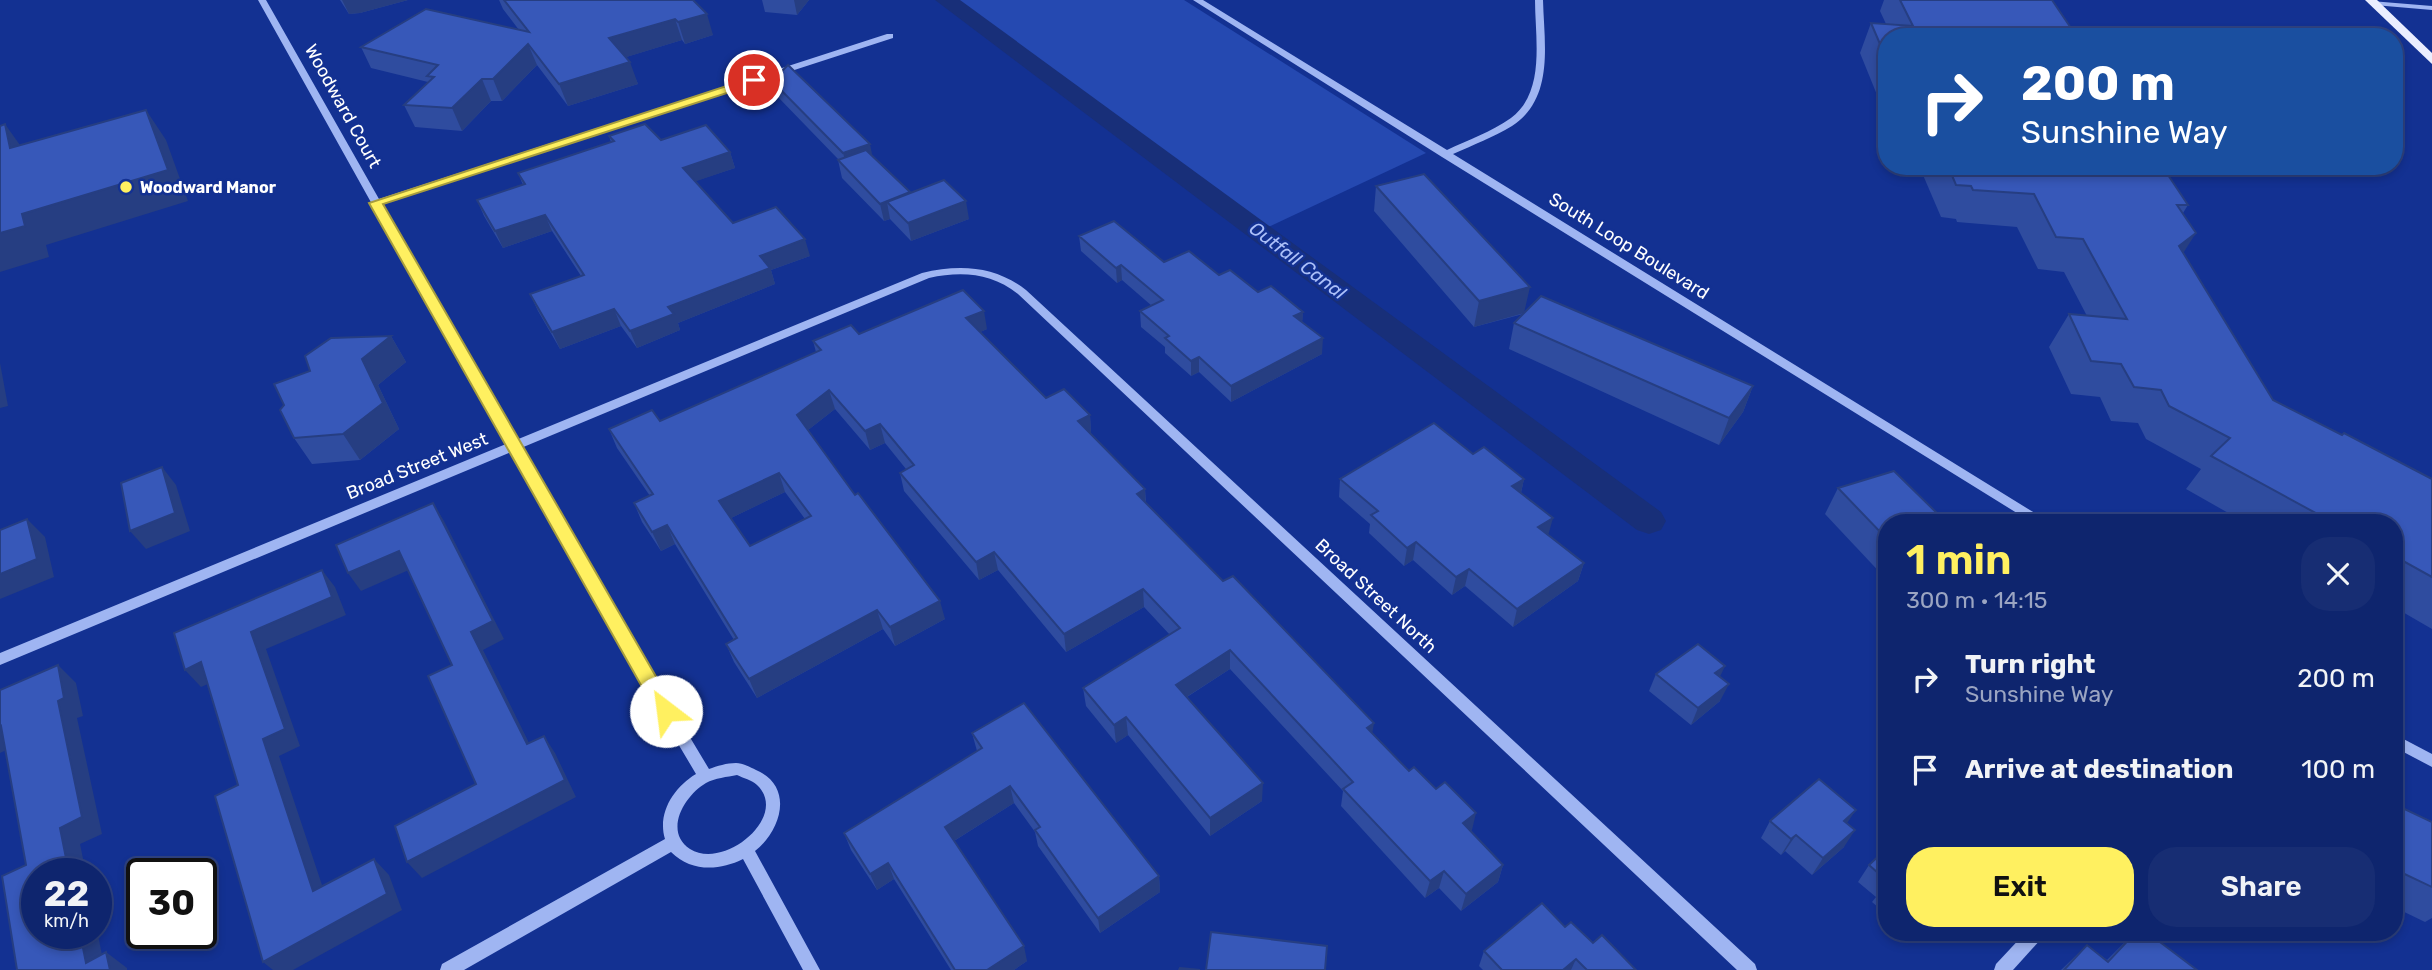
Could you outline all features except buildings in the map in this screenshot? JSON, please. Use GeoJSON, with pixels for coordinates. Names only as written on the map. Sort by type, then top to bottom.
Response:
{"type":"FeatureCollection","features":[{"type":"Feature","properties":{"kind":"main road"},"geometry":{"type":"LineString","coordinates":[[2372,2],[2399,28]]}},
{"type":"Feature","properties":{"kind":"main road"},"geometry":{"type":"LineString","coordinates":[[2403,32],[2432,60]]}},
{"type":"Feature","properties":{"kind":"street","name":"Woodward Court"},"geometry":{"type":"LineString","coordinates":[[262,0],[514,447],[705,776]]}},
{"type":"Feature","properties":{"kind":"street","name":"South Loop Boulevard"},"geometry":{"type":"LineString","coordinates":[[1198,0],[1444,155],[2027,514]]}},
{"type":"Feature","properties":{"kind":"street"},"geometry":{"type":"LineString","coordinates":[[1444,155],[1517,118],[1531,104],[1539,76],[1539,0]]}},
{"type":"Feature","properties":{"kind":"street"},"geometry":{"type":"LineString","coordinates":[[2372,2],[2432,8]]}},
{"type":"Feature","properties":{"kind":"street"},"geometry":{"type":"LineString","coordinates":[[376,203],[890,36]]}},
{"type":"Feature","properties":{"kind":"street","name":"Broad Street West"},"geometry":{"type":"LineString","coordinates":[[0,659],[926,275],[948,270],[967,271]]}},
{"type":"Feature","properties":{"kind":"street","name":"Broad Street North"},"geometry":{"type":"LineString","coordinates":[[967,271],[990,273],[1010,281],[1749,970]]}},
{"type":"Feature","properties":{"kind":"street"},"geometry":{"type":"LineString","coordinates":[[2403,745],[2432,761]]}},
{"type":"Feature","properties":{"kind":"street"},"geometry":{"type":"LineString","coordinates":[[722,771],[753,773],[765,781],[772,792],[775,806],[770,822],[747,850],[713,862],[696,860],[682,853],[672,843],[668,829],[670,814],[678,799],[705,776],[722,771]]}},
{"type":"Feature","properties":{"kind":"street"},"geometry":{"type":"LineString","coordinates":[[448,970],[672,843]]}},
{"type":"Feature","properties":{"kind":"street"},"geometry":{"type":"LineString","coordinates":[[747,850],[812,970]]}},
{"type":"Feature","properties":{"kind":"street"},"geometry":{"type":"LineString","coordinates":[[2001,970],[2028,941]]}},
{"type":"Feature","properties":{"kind":"shaded area"},"geometry":{"type":"Polygon","coordinates":[[[955,0],[1184,0],[1426,153],[1264,229],[955,0]]]}},
{"type":"Feature","properties":{"kind":"waterway","name":"Outfall Canal"},"geometry":{"type":"LineString","coordinates":[[946,0],[1649,521]]}},
{"type":"Feature","properties":{"kind":"place","name":"Woodward Manor"},"geometry":{"type":"Point","coordinates":[126,187]}},
{"type":"Feature","properties":{"kind":"route"},"geometry":{"type":"LineString","coordinates":[[666,711],[376,203],[754,80]]}}]}
